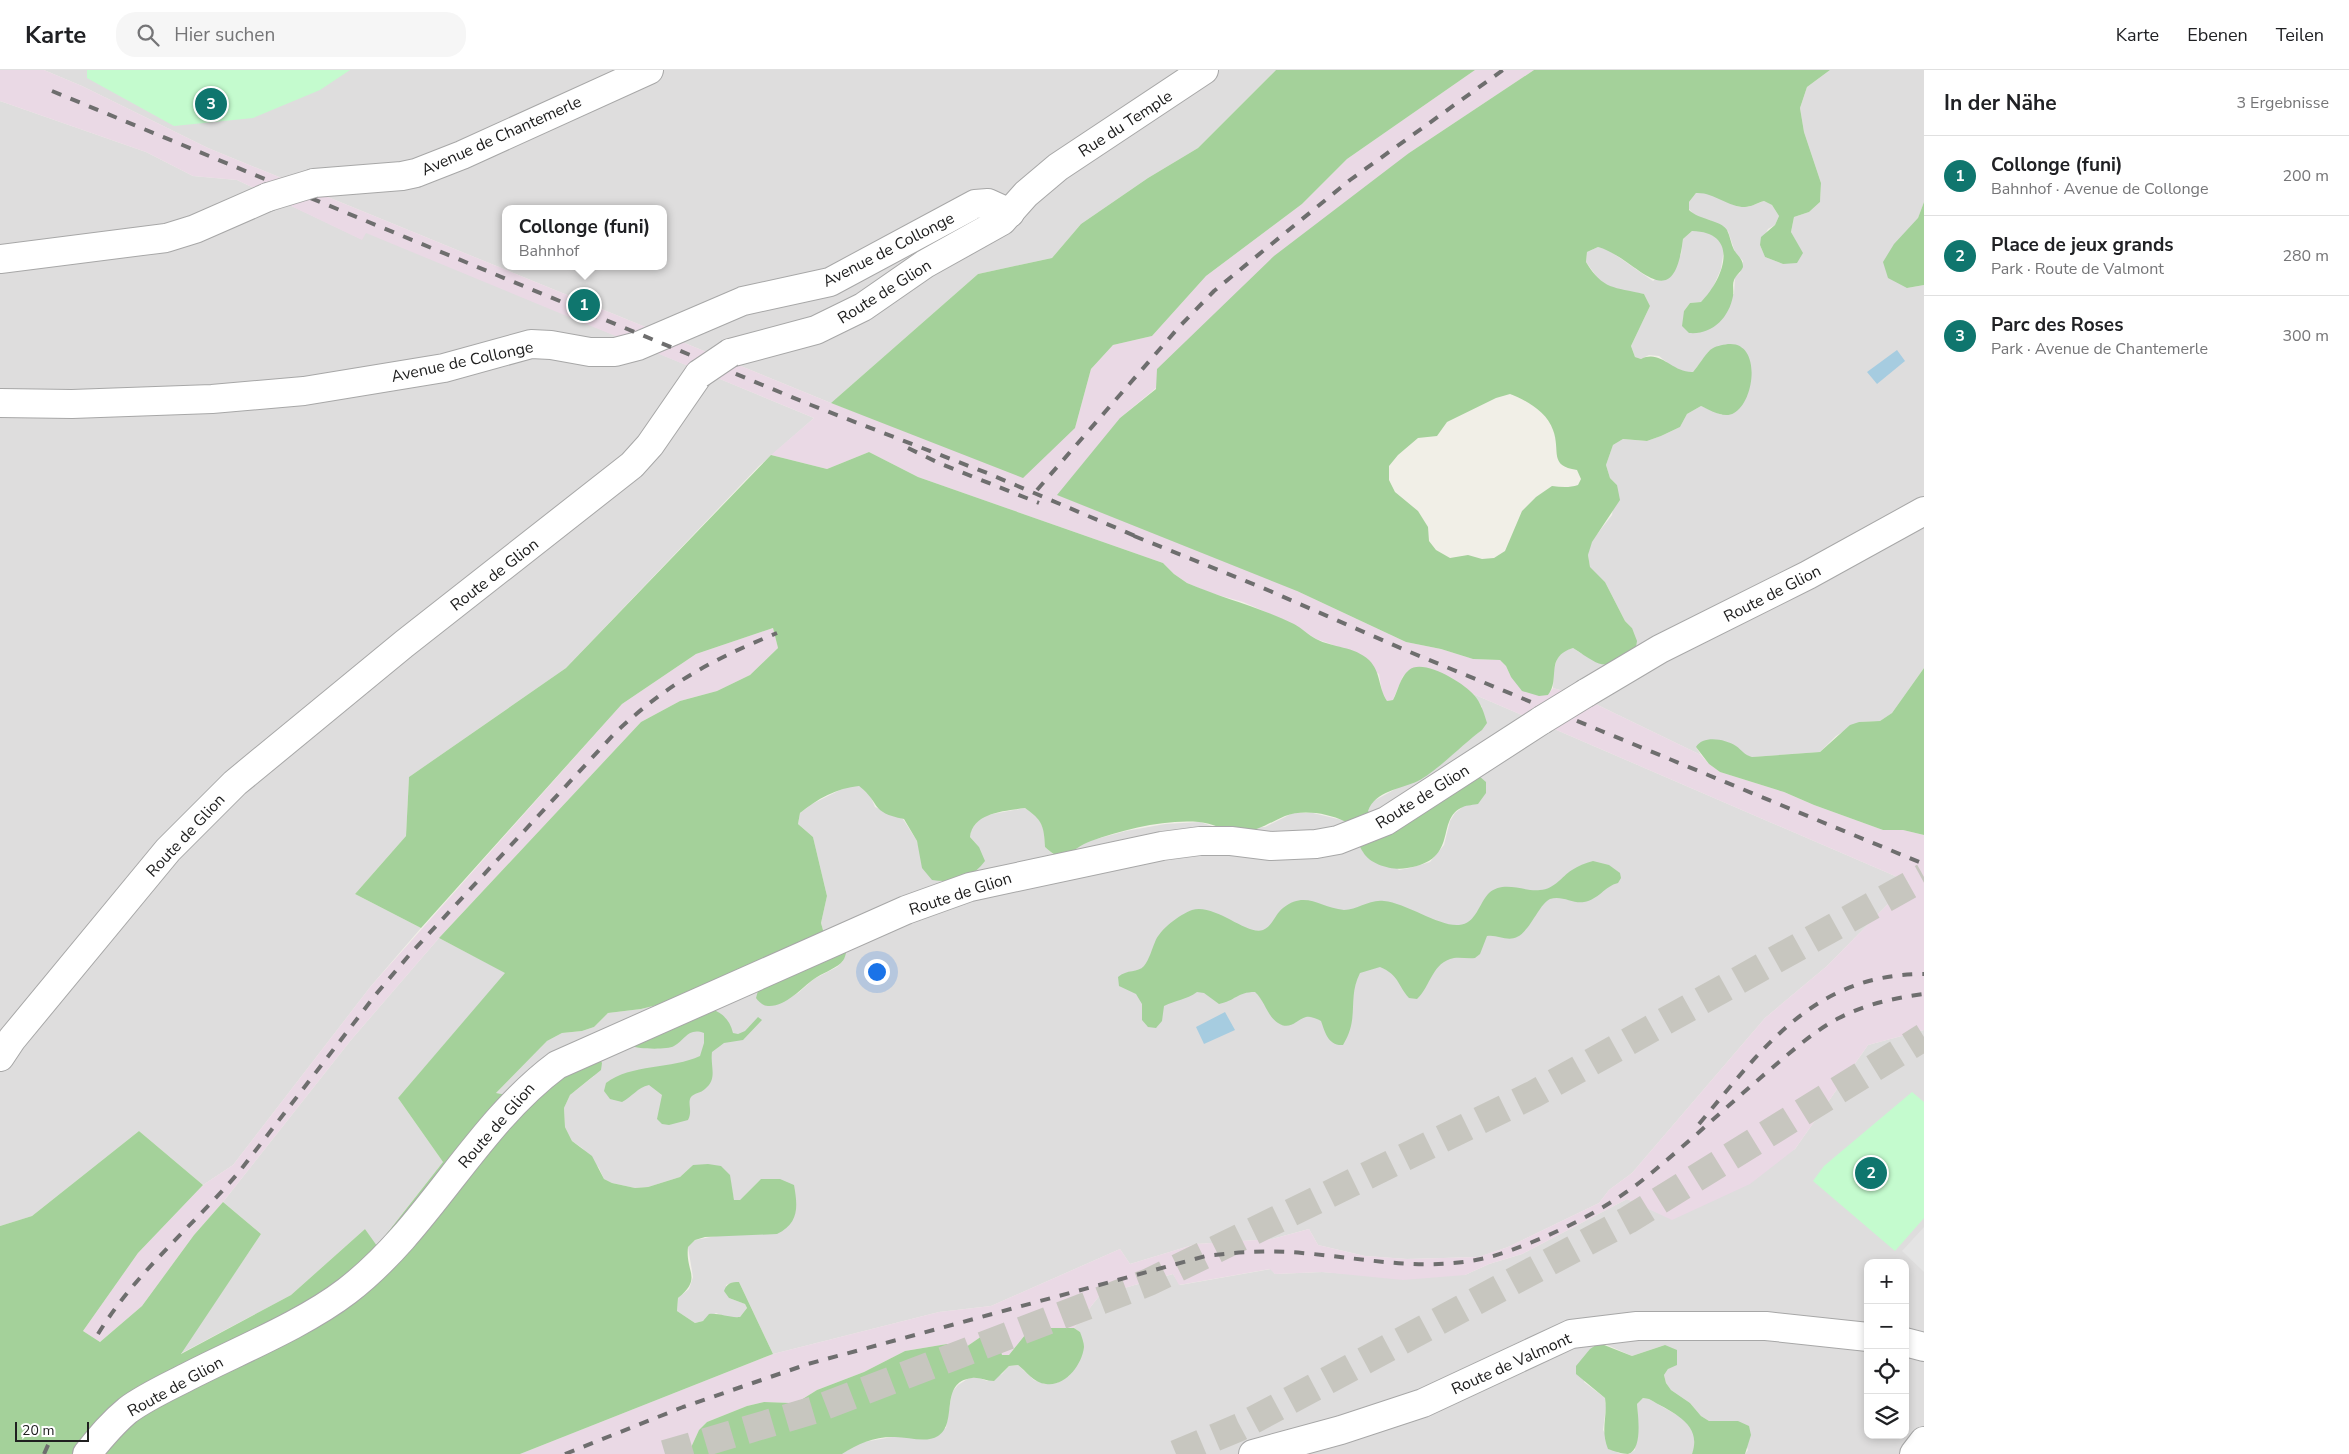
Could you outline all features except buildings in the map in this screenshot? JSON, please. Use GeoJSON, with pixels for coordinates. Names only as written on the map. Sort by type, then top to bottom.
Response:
{"type":"FeatureCollection","features":[{"type":"Feature","properties":{"kind":"street","name":"Avenue de Chantemerle"},"geometry":{"type":"LineString","coordinates":[[0,259],[166,238],[194,229],[268,198],[314,183],[395,176],[416,172],[462,155],[649,70]]}},
{"type":"Feature","properties":{"kind":"street","name":"Rue du Temple"},"geometry":{"type":"LineString","coordinates":[[1046,177],[1204,70]]}},
{"type":"Feature","properties":{"kind":"street","name":"Route de Glion"},"geometry":{"type":"LineString","coordinates":[[0,1057],[12,1039],[168,850],[235,783],[404,644],[632,465],[650,445],[699,374],[730,353],[816,330],[863,307],[925,264],[992,227],[1010,214],[1026,194],[1046,177]]}},
{"type":"Feature","properties":{"kind":"street","name":"Avenue de Collonge"},"geometry":{"type":"LineString","coordinates":[[0,404],[64,404],[212,399],[286,392],[444,368],[531,344],[551,345],[600,353],[615,352],[638,346],[743,301],[830,282],[975,204],[988,203],[1010,214]]}},
{"type":"Feature","properties":{"kind":"street","name":"Route de Glion"},"geometry":{"type":"LineString","coordinates":[[87,1454],[110,1426],[138,1404],[304,1318],[346,1292],[390,1251],[509,1107],[532,1083],[557,1064],[906,910],[970,887],[1162,846],[1200,841],[1297,846],[1338,840],[1386,821],[1542,720],[1660,649],[1808,575],[1924,511]]}},
{"type":"Feature","properties":{"kind":"street","name":"Route de Valmont"},"geometry":{"type":"LineString","coordinates":[[1253,1454],[1341,1430],[1422,1403],[1571,1334],[1637,1326],[1766,1326],[1864,1336]]}},
{"type":"Feature","properties":{"kind":"street"},"geometry":{"type":"LineString","coordinates":[[1909,1343],[1924,1347]]}},
{"type":"Feature","properties":{"kind":"street"},"geometry":{"type":"LineString","coordinates":[[1914,1454],[1924,1441]]}},
{"type":"Feature","properties":{"kind":"shaded area"},"geometry":{"type":"Polygon","coordinates":[[[0,70],[44,70],[82,86],[208,148],[502,268],[502,270],[506,270],[831,403],[923,437],[1075,428],[1091,369],[1113,345],[1152,336],[1206,276],[1302,204],[1347,159],[1475,70],[1534,70],[1409,153],[1156,388],[1120,418],[1297,591],[1406,642],[1441,649],[1473,659],[1500,660],[1506,666],[1511,677],[1548,695],[1553,688],[1577,695],[1701,755],[1720,772],[1784,792],[1883,830],[1903,830],[1924,835],[1924,1030],[1868,1045],[1795,1149],[1750,1184],[1672,1220],[1627,1199],[1522,1254],[1489,1264],[1465,1275],[1403,1280],[1322,1272],[1275,1274],[1270,1269],[1179,1285],[1173,1274],[1100,1295],[1074,1328],[1043,1328],[1025,1335],[1009,1355],[1002,1355],[999,1343],[982,1336],[966,1347],[947,1344],[905,1351],[864,1372],[817,1390],[801,1400],[791,1403],[764,1402],[747,1406],[707,1422],[699,1430],[688,1454],[520,1454],[773,1354],[939,1312],[991,1306],[1120,1249],[1130,1264],[1196,1244],[1272,1239],[1309,1229],[1318,1245],[1365,1256],[1407,1259],[1478,1257],[1508,1247],[1599,1203],[1609,1190],[1632,1173],[1765,1018],[1827,966],[1887,905],[1902,895],[1909,882],[1473,694],[1456,681],[1435,671],[1421,667],[1403,676],[1393,700],[1387,701],[1382,692],[1379,674],[1331,644],[1316,639],[1295,625],[1243,602],[1211,593],[1187,583],[1163,563],[918,477],[869,452],[827,469],[771,455],[814,418],[366,233],[362,240],[237,180],[193,176],[146,152],[0,101],[0,70]]]}},
{"type":"Feature","properties":{"kind":"shaded area"},"geometry":{"type":"Polygon","coordinates":[[[44,70],[1276,70],[1198,148],[1148,178],[1081,224],[1052,258],[978,274],[831,403],[506,270],[667,270],[667,205],[502,205],[502,268],[208,148],[82,86],[44,70]]]}},
{"type":"Feature","properties":{"kind":"shaded area"},"geometry":{"type":"Polygon","coordinates":[[[1830,70],[1924,70],[1924,202],[1918,218],[1907,288],[1924,285],[1924,668],[1892,713],[1880,721],[1859,722],[1836,736],[1820,752],[1752,757],[1744,755],[1735,746],[1696,747],[1701,755],[1577,695],[1553,688],[1554,669],[1558,656],[1565,650],[1573,648],[1582,654],[1632,628],[1625,621],[1605,582],[1590,568],[1588,555],[1591,542],[1612,515],[1617,485],[1610,478],[1606,465],[1613,445],[1623,439],[1647,441],[1661,436],[1680,427],[1687,414],[1701,406],[1722,415],[1710,350],[1693,372],[1684,372],[1674,368],[1659,356],[1649,355],[1641,359],[1635,357],[1631,346],[1650,306],[1644,294],[1613,289],[1602,284],[1586,262],[1587,252],[1598,247],[1607,249],[1653,281],[1681,255],[1683,239],[1692,231],[1704,231],[1718,238],[1724,249],[1721,269],[1711,292],[1701,302],[1690,303],[1684,311],[1734,294],[1735,277],[1740,273],[1743,261],[1735,252],[1728,231],[1710,220],[1696,217],[1689,209],[1689,202],[1696,193],[1706,192],[1739,207],[1748,207],[1764,201],[1772,205],[1779,216],[1775,225],[1768,229],[1760,245],[1765,257],[1783,264],[1802,253],[1791,232],[1794,217],[1809,212],[1820,202],[1821,183],[1804,132],[1800,108],[1807,87],[1830,70]]]}},
{"type":"Feature","properties":{"kind":"shaded area"},"geometry":{"type":"Polygon","coordinates":[[[0,101],[146,152],[193,176],[237,180],[361,239],[366,232],[814,418],[759,466],[566,668],[409,777],[406,836],[355,894],[421,928],[371,986],[233,1165],[203,1185],[139,1131],[32,1216],[0,1226],[0,101]]]}},
{"type":"Feature","properties":{"kind":"shaded area"},"geometry":{"type":"Polygon","coordinates":[[[773,628],[778,648],[750,675],[717,691],[680,701],[641,722],[439,938],[351,1040],[223,1202],[194,1235],[142,1306],[100,1342],[83,1331],[138,1253],[203,1185],[233,1165],[371,986],[622,704],[696,654],[773,628]]]}},
{"type":"Feature","properties":{"kind":"shaded area"},"geometry":{"type":"Polygon","coordinates":[[[1473,694],[1909,882],[1902,895],[1887,905],[1827,966],[1765,1018],[1632,1173],[1609,1190],[1599,1203],[1508,1247],[1479,1257],[1407,1259],[1365,1256],[1318,1245],[1309,1229],[1272,1239],[1196,1244],[1130,1264],[1120,1249],[991,1306],[939,1312],[773,1354],[739,1282],[726,1285],[729,1298],[745,1304],[747,1308],[740,1317],[729,1318],[716,1313],[703,1321],[695,1323],[677,1311],[678,1298],[689,1289],[693,1277],[688,1247],[695,1240],[716,1236],[761,1179],[740,1200],[734,1200],[729,1175],[693,1165],[680,1177],[648,1187],[635,1188],[612,1183],[604,1179],[599,1168],[582,1148],[572,1141],[565,1127],[564,1108],[570,1095],[594,1076],[523,1098],[496,1093],[547,1041],[562,1033],[582,1031],[594,1027],[608,1013],[641,1009],[661,1004],[759,960],[780,1003],[798,993],[814,979],[837,967],[843,961],[838,944],[823,930],[821,923],[827,896],[813,837],[798,824],[800,813],[812,804],[846,787],[859,786],[870,795],[875,807],[903,819],[917,841],[922,860],[979,847],[970,837],[971,830],[982,816],[1025,808],[1038,817],[1044,830],[1045,847],[1053,854],[1064,856],[1089,841],[1126,831],[1165,824],[1200,822],[1218,828],[1265,827],[1293,813],[1313,813],[1346,821],[1399,870],[1430,862],[1444,845],[1450,821],[1455,813],[1464,806],[1373,817],[1367,811],[1370,803],[1399,787],[1419,780],[1464,743],[1482,707],[1473,694]]]}},
{"type":"Feature","properties":{"kind":"shaded area"},"geometry":{"type":"Polygon","coordinates":[[[439,938],[506,973],[398,1098],[443,1162],[376,1247],[365,1229],[291,1295],[180,1354],[261,1234],[223,1202],[351,1040],[439,938]]]}},
{"type":"Feature","properties":{"kind":"shaded area"},"geometry":{"type":"Polygon","coordinates":[[[1924,1030],[1924,1454],[1745,1454],[1748,1450],[1738,1421],[1709,1421],[1701,1416],[1690,1403],[1671,1390],[1666,1383],[1664,1375],[1668,1369],[1665,1345],[1632,1356],[1605,1344],[1584,1382],[1605,1398],[1606,1407],[1603,1430],[1618,1453],[1623,1454],[842,1454],[858,1443],[892,1437],[905,1437],[946,1428],[952,1392],[958,1385],[969,1378],[977,1377],[987,1381],[1002,1374],[1009,1366],[1018,1365],[1034,1380],[1045,1384],[1057,1383],[1069,1376],[1080,1332],[1074,1328],[1100,1295],[1173,1274],[1180,1285],[1271,1269],[1275,1274],[1322,1272],[1465,1275],[1489,1264],[1522,1254],[1627,1199],[1672,1219],[1795,1149],[1868,1045],[1924,1030]]]}},
{"type":"Feature","properties":{"kind":"shaded area"},"geometry":{"type":"Polygon","coordinates":[[[1924,1227],[1924,1272],[1902,1251],[1924,1227]]]}},
{"type":"Feature","properties":{"kind":"shaded area"},"geometry":{"type":"Polygon","coordinates":[[[1643,1398],[1649,1399],[1682,1418],[1693,1430],[1695,1447],[1692,1454],[1629,1454],[1635,1450],[1638,1417],[1637,1404],[1643,1398]]]}},
{"type":"Feature","properties":{"kind":"green space"},"geometry":{"type":"Polygon","coordinates":[[[87,70],[350,70],[320,90],[253,118],[174,126],[87,78],[87,70]]]}},
{"type":"Feature","properties":{"kind":"green space"},"geometry":{"type":"Polygon","coordinates":[[[1276,70],[1475,70],[1347,159],[1302,204],[1206,276],[1152,336],[1113,345],[1091,369],[1075,428],[1023,478],[831,403],[978,274],[1052,258],[1081,224],[1148,178],[1198,148],[1276,70]]]}},
{"type":"Feature","properties":{"kind":"green space"},"geometry":{"type":"Polygon","coordinates":[[[1534,70],[1830,70],[1807,87],[1800,108],[1804,132],[1821,183],[1820,202],[1809,212],[1794,217],[1791,232],[1803,253],[1797,263],[1783,264],[1765,257],[1760,245],[1761,237],[1775,225],[1779,216],[1772,205],[1764,201],[1747,207],[1732,205],[1703,193],[1696,193],[1689,202],[1689,210],[1693,213],[1720,224],[1727,230],[1734,250],[1743,264],[1742,269],[1733,282],[1731,304],[1718,324],[1697,333],[1689,333],[1682,326],[1684,311],[1690,303],[1701,302],[1716,281],[1721,270],[1724,258],[1722,248],[1717,239],[1707,233],[1692,231],[1683,239],[1678,264],[1671,277],[1662,281],[1651,278],[1612,253],[1598,247],[1587,252],[1586,262],[1598,278],[1610,286],[1644,294],[1650,306],[1631,346],[1635,357],[1641,359],[1655,357],[1679,369],[1693,372],[1710,350],[1728,344],[1739,346],[1746,352],[1752,373],[1747,397],[1741,407],[1734,413],[1726,415],[1713,412],[1701,406],[1687,414],[1680,427],[1661,436],[1647,441],[1623,439],[1613,445],[1606,465],[1610,478],[1617,485],[1620,500],[1592,542],[1588,555],[1590,567],[1605,582],[1625,621],[1632,628],[1637,641],[1635,653],[1615,662],[1603,664],[1591,660],[1573,648],[1564,652],[1556,663],[1552,689],[1548,695],[1539,696],[1522,691],[1500,660],[1473,659],[1441,649],[1406,642],[1297,591],[1057,495],[1120,418],[1156,389],[1157,369],[1274,256],[1409,153],[1534,70]],[[1510,394],[1496,398],[1447,422],[1437,436],[1418,438],[1398,455],[1389,466],[1389,480],[1395,492],[1418,511],[1428,527],[1429,541],[1436,550],[1450,558],[1468,555],[1482,559],[1494,558],[1505,551],[1522,511],[1536,497],[1552,486],[1568,487],[1578,485],[1581,479],[1577,470],[1562,465],[1559,461],[1553,430],[1546,418],[1529,403],[1510,394]]]}},
{"type":"Feature","properties":{"kind":"green space"},"geometry":{"type":"Polygon","coordinates":[[[1924,202],[1924,285],[1907,288],[1888,278],[1883,262],[1894,244],[1918,218],[1924,202]]]}},
{"type":"Feature","properties":{"kind":"green space"},"geometry":{"type":"Polygon","coordinates":[[[869,452],[918,477],[1163,563],[1187,583],[1281,618],[1323,642],[1357,652],[1373,665],[1387,701],[1393,700],[1403,676],[1415,667],[1433,669],[1453,679],[1462,684],[1476,698],[1487,723],[1482,730],[1425,777],[1382,795],[1371,804],[1368,811],[1373,817],[1479,776],[1486,782],[1486,793],[1478,804],[1465,806],[1454,813],[1441,848],[1434,857],[1424,864],[1402,869],[1389,868],[1377,864],[1366,857],[1354,830],[1348,823],[1338,818],[1307,812],[1285,816],[1257,829],[1245,832],[1199,822],[1172,822],[1144,826],[1091,841],[1067,855],[1058,856],[1045,847],[1043,828],[1039,820],[1025,808],[991,814],[977,822],[972,829],[970,837],[979,847],[985,861],[968,876],[947,881],[932,880],[922,868],[917,841],[904,819],[880,810],[859,786],[843,789],[828,795],[800,813],[798,824],[813,837],[827,896],[821,923],[823,930],[846,953],[841,963],[814,979],[787,1000],[775,1005],[764,1005],[756,998],[759,987],[759,960],[661,1004],[641,1009],[608,1013],[594,1027],[582,1031],[562,1033],[547,1041],[496,1093],[523,1098],[599,1057],[602,1063],[601,1070],[570,1095],[564,1108],[565,1127],[572,1141],[592,1156],[604,1179],[612,1183],[635,1188],[648,1187],[680,1177],[693,1165],[708,1164],[721,1166],[730,1175],[734,1200],[740,1200],[761,1179],[780,1179],[794,1185],[795,1214],[790,1225],[777,1234],[705,1237],[695,1240],[688,1247],[691,1274],[690,1285],[678,1298],[677,1311],[695,1323],[703,1321],[709,1314],[740,1317],[747,1308],[745,1304],[729,1298],[724,1291],[726,1286],[739,1282],[773,1354],[520,1454],[0,1454],[0,1226],[32,1216],[139,1131],[203,1185],[138,1253],[83,1331],[100,1342],[142,1306],[194,1235],[223,1202],[261,1234],[181,1354],[291,1295],[365,1229],[377,1246],[443,1162],[398,1098],[505,973],[439,938],[641,722],[680,701],[717,691],[750,675],[778,648],[773,628],[696,654],[622,704],[421,928],[355,894],[406,836],[409,777],[566,668],[771,455],[827,469],[869,452]]]}},
{"type":"Feature","properties":{"kind":"green space"},"geometry":{"type":"Polygon","coordinates":[[[1924,668],[1924,835],[1903,830],[1883,830],[1784,792],[1720,772],[1709,764],[1696,747],[1699,743],[1714,739],[1736,746],[1752,757],[1820,752],[1850,725],[1859,722],[1880,721],[1892,713],[1924,668]]]}},
{"type":"Feature","properties":{"kind":"green space"},"geometry":{"type":"Polygon","coordinates":[[[1593,861],[1609,865],[1620,873],[1621,878],[1618,883],[1589,901],[1576,902],[1559,898],[1550,899],[1542,906],[1527,929],[1517,937],[1510,939],[1487,936],[1480,954],[1475,958],[1454,958],[1441,964],[1417,999],[1409,998],[1391,973],[1380,967],[1360,973],[1354,991],[1351,1026],[1343,1045],[1338,1045],[1331,1041],[1321,1021],[1314,1018],[1306,1017],[1286,1026],[1278,1023],[1255,992],[1244,993],[1219,1004],[1204,993],[1197,992],[1164,1006],[1162,1021],[1156,1028],[1148,1027],[1142,1020],[1142,1004],[1136,994],[1119,986],[1118,977],[1125,973],[1139,970],[1144,966],[1157,937],[1165,927],[1181,915],[1192,910],[1211,911],[1256,931],[1266,928],[1283,908],[1299,900],[1306,900],[1344,910],[1384,901],[1451,925],[1459,925],[1465,924],[1473,917],[1489,893],[1495,889],[1508,887],[1534,890],[1545,889],[1554,885],[1574,869],[1593,861]]]}},
{"type":"Feature","properties":{"kind":"green space"},"geometry":{"type":"Polygon","coordinates":[[[712,1009],[726,1018],[733,1033],[738,1034],[745,1031],[758,1017],[762,1020],[743,1040],[724,1043],[712,1052],[713,1072],[711,1081],[703,1090],[691,1097],[688,1120],[669,1125],[662,1124],[657,1119],[662,1095],[649,1085],[641,1088],[622,1102],[610,1099],[604,1091],[606,1083],[616,1077],[700,1056],[704,1043],[704,1033],[699,1032],[690,1033],[670,1047],[652,1049],[631,1046],[712,1009]]]}},
{"type":"Feature","properties":{"kind":"green space"},"geometry":{"type":"Polygon","coordinates":[[[1912,1092],[1924,1102],[1924,1218],[1895,1251],[1813,1181],[1824,1166],[1912,1092]]]}},
{"type":"Feature","properties":{"kind":"green space"},"geometry":{"type":"Polygon","coordinates":[[[1043,1328],[1074,1328],[1080,1332],[1084,1345],[1083,1354],[1076,1367],[1066,1378],[1053,1384],[1042,1383],[1034,1379],[1018,1365],[1009,1366],[994,1381],[972,1378],[962,1381],[955,1387],[952,1395],[944,1430],[933,1438],[922,1440],[898,1437],[879,1438],[860,1444],[842,1454],[688,1454],[699,1430],[707,1422],[747,1406],[764,1402],[791,1403],[801,1400],[817,1390],[864,1372],[905,1351],[947,1344],[966,1347],[982,1336],[990,1335],[999,1343],[1002,1355],[1009,1355],[1025,1335],[1043,1328]]]}},
{"type":"Feature","properties":{"kind":"green space"},"geometry":{"type":"Polygon","coordinates":[[[1599,1343],[1632,1356],[1665,1345],[1677,1350],[1677,1365],[1668,1369],[1664,1375],[1666,1383],[1671,1390],[1690,1403],[1701,1416],[1709,1421],[1738,1421],[1749,1426],[1751,1435],[1745,1454],[1692,1454],[1694,1443],[1693,1434],[1689,1426],[1675,1414],[1649,1399],[1643,1398],[1637,1404],[1638,1440],[1633,1451],[1626,1454],[1608,1449],[1604,1429],[1605,1398],[1576,1374],[1576,1366],[1590,1349],[1599,1343]]]}},
{"type":"Feature","properties":{"kind":"water"},"geometry":{"type":"Polygon","coordinates":[[[1897,350],[1905,361],[1877,384],[1867,372],[1897,350]]]}},
{"type":"Feature","properties":{"kind":"water"},"geometry":{"type":"Polygon","coordinates":[[[1225,1012],[1235,1030],[1204,1044],[1196,1027],[1225,1012]]]}},
{"type":"Feature","properties":{"kind":"tunnel"},"geometry":{"type":"LineString","coordinates":[[665,1454],[814,1410],[1149,1282],[1534,1094],[1924,877]]}},
{"type":"Feature","properties":{"kind":"tunnel"},"geometry":{"type":"LineString","coordinates":[[1176,1454],[1240,1427],[1628,1220],[1924,1037]]}},
{"type":"Feature","properties":{"kind":"railway"},"geometry":{"type":"LineString","coordinates":[[1037,490],[1179,327],[1214,291],[1350,180],[1503,70]]}},
{"type":"Feature","properties":{"kind":"railway"},"geometry":{"type":"LineString","coordinates":[[52,91],[811,405],[987,473],[1140,538]]}},
{"type":"Feature","properties":{"kind":"railway"},"geometry":{"type":"LineString","coordinates":[[908,448],[941,464],[1039,503]]}},
{"type":"Feature","properties":{"kind":"railway"},"geometry":{"type":"LineString","coordinates":[[1134,536],[1924,864]]}},
{"type":"Feature","properties":{"kind":"railway"},"geometry":{"type":"LineString","coordinates":[[98,1334],[129,1290],[239,1172],[377,993],[411,953],[615,733],[653,700],[691,675],[731,653],[777,633]]}},
{"type":"Feature","properties":{"kind":"railway"},"geometry":{"type":"LineString","coordinates":[[1699,1124],[1769,1043],[1794,1020],[1821,1001],[1851,987],[1885,977],[1924,974]]}},
{"type":"Feature","properties":{"kind":"railway"},"geometry":{"type":"LineString","coordinates":[[565,1454],[683,1407],[808,1364],[1206,1256],[1278,1252],[1406,1264],[1432,1264],[1483,1259],[1509,1251],[1580,1220],[1629,1190],[1675,1153],[1792,1051],[1829,1024],[1849,1013],[1870,1005],[1924,994]]}},
{"type":"Feature","properties":{"kind":"railway"},"geometry":{"type":"LineString","coordinates":[[44,1454],[53,1434]]}},
{"type":"Feature","properties":{"kind":"place","name":"Parc des Roses"},"geometry":{"type":"Point","coordinates":[211,104]}},
{"type":"Feature","properties":{"kind":"place","name":"Collonge (funi)"},"geometry":{"type":"Point","coordinates":[584,305]}},
{"type":"Feature","properties":{"kind":"place","name":"Place de jeux grands"},"geometry":{"type":"Point","coordinates":[1871,1173]}}]}
